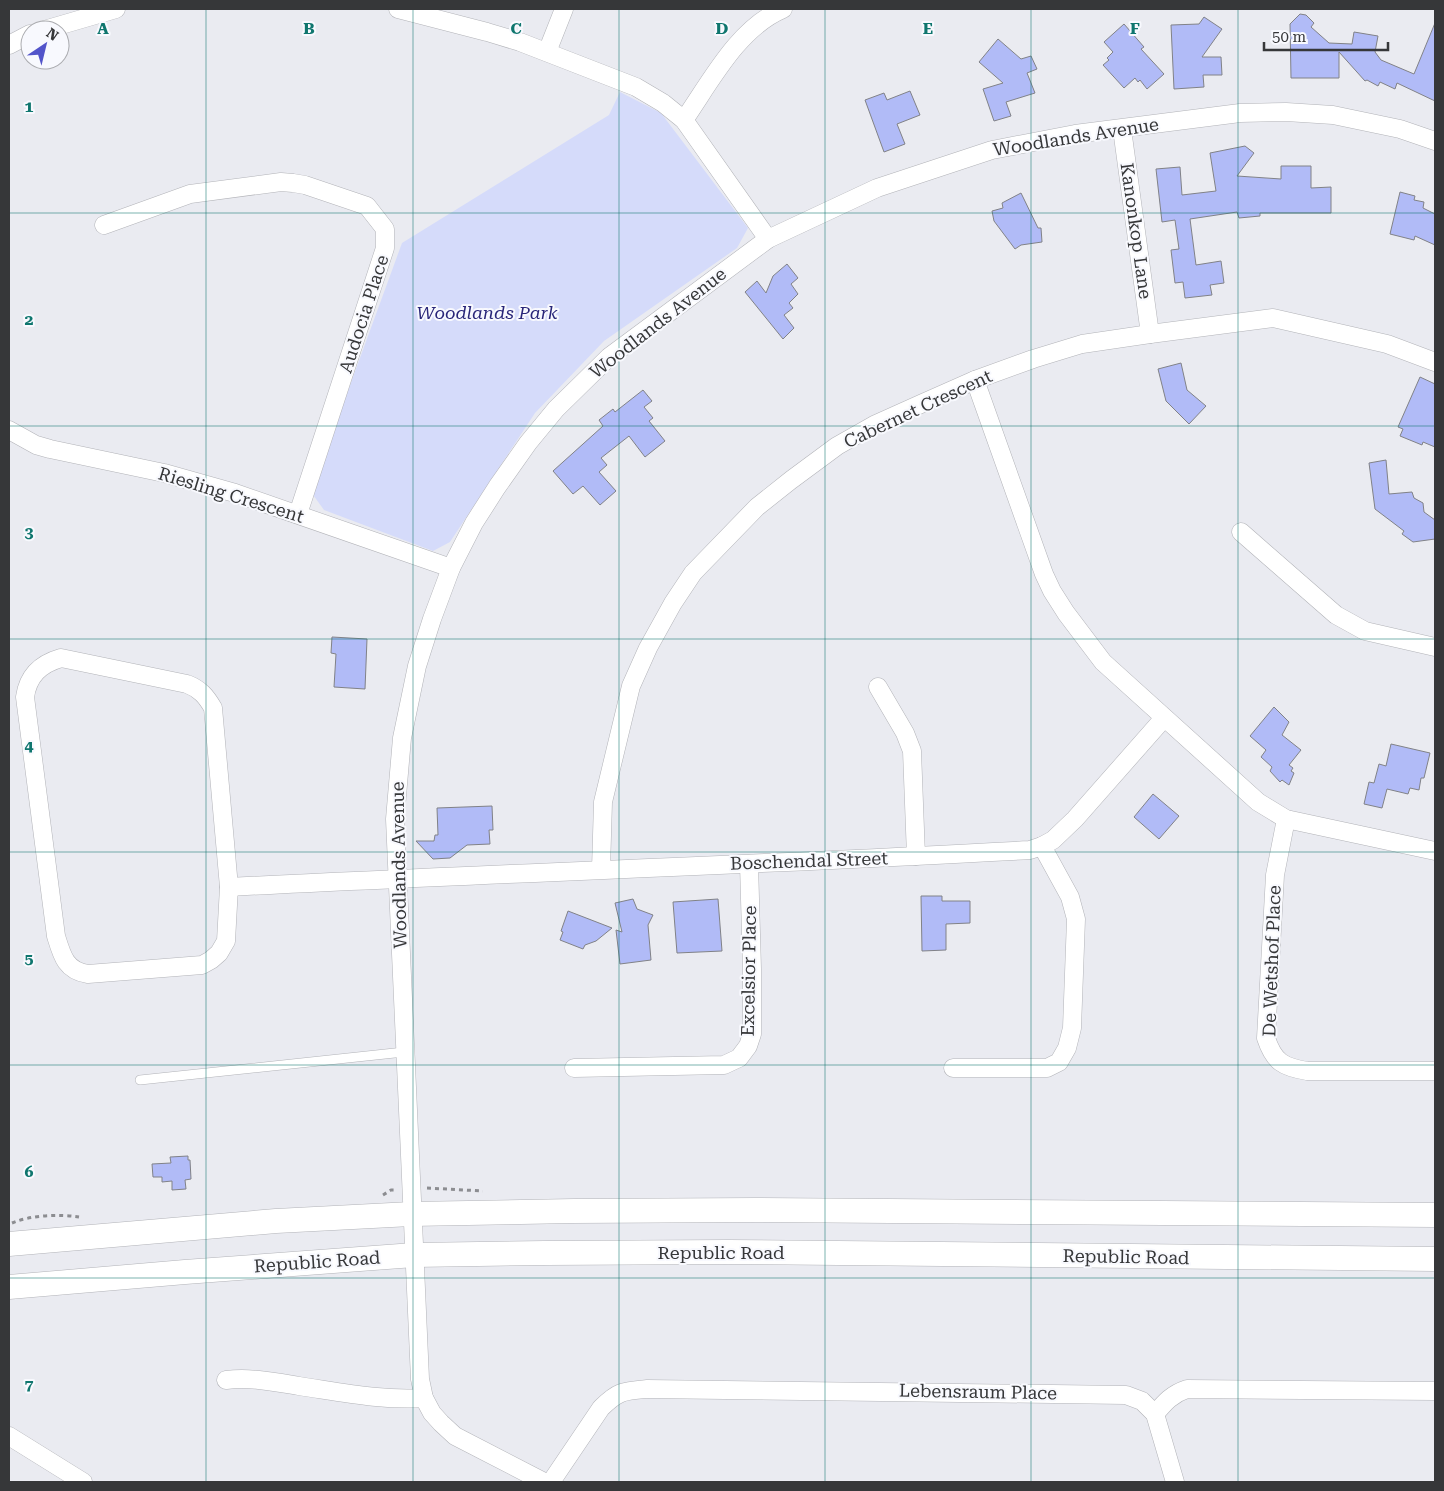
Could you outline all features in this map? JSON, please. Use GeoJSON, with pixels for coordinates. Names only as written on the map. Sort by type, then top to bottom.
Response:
{"type":"FeatureCollection","features":[{"type":"Feature","properties":{"kind":"main road"},"geometry":{"type":"LineString","coordinates":[[9,1244],[276,1221],[411,1214],[765,1210],[1435,1215]]}},
{"type":"Feature","properties":{"kind":"main road","name":"Republic Road"},"geometry":{"type":"LineString","coordinates":[[9,1287],[414,1255],[545,1252],[1435,1259]]}},
{"type":"Feature","properties":{"kind":"street"},"geometry":{"type":"LineString","coordinates":[[398,9],[487,32],[547,52],[636,87],[663,103],[684,120],[768,239]]}},
{"type":"Feature","properties":{"kind":"street"},"geometry":{"type":"LineString","coordinates":[[547,52],[564,9]]}},
{"type":"Feature","properties":{"kind":"street"},"geometry":{"type":"LineString","coordinates":[[684,120],[740,40],[757,24],[783,9]]}},
{"type":"Feature","properties":{"kind":"street"},"geometry":{"type":"LineString","coordinates":[[70,22],[110,10]]}},
{"type":"Feature","properties":{"kind":"street","name":"Woodlands Avenue"},"geometry":{"type":"LineString","coordinates":[[424,1398],[420,1379],[411,1214],[395,819],[402,738],[417,666],[451,568],[474,523],[528,443],[556,409],[609,357],[768,239],[877,188],[992,150],[1075,134],[1240,113],[1286,112],[1333,115],[1400,129],[1435,141]]}},
{"type":"Feature","properties":{"kind":"street","name":"Kanonkop Lane"},"geometry":{"type":"LineString","coordinates":[[1122,128],[1150,334]]}},
{"type":"Feature","properties":{"kind":"street","name":"Audocia Place"},"geometry":{"type":"LineString","coordinates":[[104,225],[190,194],[280,182],[305,185],[367,206],[380,220],[385,228],[385,248],[298,514]]}},
{"type":"Feature","properties":{"kind":"street","name":"Cabernet Crescent"},"geometry":{"type":"LineString","coordinates":[[601,869],[603,802],[631,686],[648,648],[673,603],[693,572],[757,507],[837,446],[874,425],[975,380],[1082,344],[1150,334],[1273,318],[1387,344],[1435,362]]}},
{"type":"Feature","properties":{"kind":"street"},"geometry":{"type":"LineString","coordinates":[[975,380],[1052,591],[1103,662],[1258,802],[1286,819],[1435,851]]}},
{"type":"Feature","properties":{"kind":"street","name":"Riesling Crescent"},"geometry":{"type":"LineString","coordinates":[[9,430],[36,445],[50,450],[164,473],[235,493],[451,568]]}},
{"type":"Feature","properties":{"kind":"street"},"geometry":{"type":"LineString","coordinates":[[1241,532],[1336,615],[1350,624],[1364,630],[1435,648]]}},
{"type":"Feature","properties":{"kind":"street"},"geometry":{"type":"LineString","coordinates":[[60,658],[187,684],[196,687],[206,696],[213,708],[230,888],[226,941],[219,953],[202,965],[88,974],[79,973],[72,969],[65,960],[56,936],[24,697],[26,686],[38,668],[60,658]]}},
{"type":"Feature","properties":{"kind":"street"},"geometry":{"type":"LineString","coordinates":[[878,687],[906,733],[912,751],[916,856]]}},
{"type":"Feature","properties":{"kind":"street","name":"Boschendal Street"},"geometry":{"type":"LineString","coordinates":[[230,888],[398,878],[749,864],[1030,850],[1053,840],[1164,718]]}},
{"type":"Feature","properties":{"kind":"street","name":"De Wetshof Place"},"geometry":{"type":"LineString","coordinates":[[1286,819],[1275,875],[1266,1038],[1271,1052],[1281,1064],[1293,1069],[1307,1071],[1435,1071]]}},
{"type":"Feature","properties":{"kind":"street"},"geometry":{"type":"LineString","coordinates":[[953,1068],[1047,1068],[1059,1062],[1067,1048],[1072,1028],[1076,919],[1070,897],[1042,846]]}},
{"type":"Feature","properties":{"kind":"street","name":"Excelsior Place"},"geometry":{"type":"LineString","coordinates":[[574,1068],[724,1065],[739,1058],[744,1052],[752,1034],[749,864]]}},
{"type":"Feature","properties":{"kind":"street"},"geometry":{"type":"LineString","coordinates":[[226,1380],[249,1379],[346,1393],[395,1398],[424,1398],[432,1413],[455,1436],[544,1482]]}},
{"type":"Feature","properties":{"kind":"street","name":"Lebensraum Place"},"geometry":{"type":"LineString","coordinates":[[551,1482],[601,1408],[615,1395],[624,1391],[647,1389],[1113,1394],[1126,1395],[1142,1401],[1155,1414]]}},
{"type":"Feature","properties":{"kind":"street"},"geometry":{"type":"LineString","coordinates":[[1175,1482],[1155,1414],[1169,1397],[1176,1392],[1187,1389],[1435,1391]]}},
{"type":"Feature","properties":{"kind":"street"},"geometry":{"type":"LineString","coordinates":[[9,1436],[83,1482]]}},
{"type":"Feature","properties":{"kind":"lane"},"geometry":{"type":"LineString","coordinates":[[140,1080],[404,1052]]}},
{"type":"Feature","properties":{"kind":"green space","name":"Woodlands Park"},"geometry":{"type":"Polygon","coordinates":[[[620,92],[661,113],[748,228],[737,248],[604,341],[535,413],[450,542],[433,551],[324,510],[311,492],[402,243],[609,115],[620,92]]]}},
{"type":"Feature","properties":{"kind":"building"},"geometry":{"type":"Polygon","coordinates":[[[1300,14],[1306,15],[1314,23],[1311,27],[1329,43],[1352,44],[1354,32],[1378,36],[1375,52],[1381,60],[1414,74],[1435,23],[1435,101],[1397,83],[1395,89],[1380,82],[1378,86],[1367,80],[1365,81],[1339,52],[1339,78],[1291,78],[1290,24],[1300,14]]]}},
{"type":"Feature","properties":{"kind":"building"},"geometry":{"type":"Polygon","coordinates":[[[1204,17],[1222,29],[1202,57],[1221,57],[1222,75],[1203,75],[1204,87],[1174,89],[1171,25],[1199,24],[1204,17]]]}},
{"type":"Feature","properties":{"kind":"building"},"geometry":{"type":"Polygon","coordinates":[[[1124,24],[1144,47],[1141,49],[1164,74],[1147,89],[1140,80],[1138,82],[1135,78],[1124,88],[1103,65],[1109,60],[1107,58],[1113,52],[1104,42],[1124,24]]]}},
{"type":"Feature","properties":{"kind":"building"},"geometry":{"type":"Polygon","coordinates":[[[998,39],[1021,59],[1031,56],[1037,69],[1027,73],[1035,93],[1006,102],[1011,116],[994,121],[983,89],[1003,83],[979,62],[998,39]]]}},
{"type":"Feature","properties":{"kind":"building"},"geometry":{"type":"Polygon","coordinates":[[[910,91],[920,115],[897,124],[905,144],[884,152],[865,100],[884,93],[887,100],[910,91]]]}},
{"type":"Feature","properties":{"kind":"building"},"geometry":{"type":"Polygon","coordinates":[[[1245,146],[1254,153],[1237,176],[1281,179],[1281,166],[1311,166],[1311,188],[1331,187],[1331,213],[1260,213],[1260,216],[1239,218],[1237,212],[1190,219],[1196,265],[1221,261],[1224,283],[1210,285],[1212,295],[1185,298],[1183,282],[1175,283],[1171,250],[1179,249],[1175,220],[1162,222],[1156,169],[1180,167],[1182,195],[1216,191],[1210,153],[1245,146]]]}},
{"type":"Feature","properties":{"kind":"building"},"geometry":{"type":"Polygon","coordinates":[[[1400,192],[1415,196],[1414,200],[1424,202],[1423,208],[1435,214],[1435,245],[1415,236],[1414,240],[1390,234],[1400,192]]]}},
{"type":"Feature","properties":{"kind":"building"},"geometry":{"type":"Polygon","coordinates":[[[1021,193],[1038,228],[1041,228],[1042,242],[1021,245],[1015,249],[994,221],[992,211],[1003,208],[1002,203],[1021,193]]]}},
{"type":"Feature","properties":{"kind":"building"},"geometry":{"type":"Polygon","coordinates":[[[787,264],[798,278],[791,284],[798,294],[789,303],[793,308],[784,315],[794,328],[783,339],[745,292],[757,281],[766,293],[773,276],[787,264]]]}},
{"type":"Feature","properties":{"kind":"building"},"geometry":{"type":"Polygon","coordinates":[[[1181,363],[1187,390],[1206,406],[1189,424],[1166,401],[1158,369],[1181,363]]]}},
{"type":"Feature","properties":{"kind":"building"},"geometry":{"type":"Polygon","coordinates":[[[1420,377],[1435,384],[1435,447],[1423,442],[1422,445],[1400,436],[1403,429],[1398,427],[1420,377]]]}},
{"type":"Feature","properties":{"kind":"building"},"geometry":{"type":"Polygon","coordinates":[[[643,390],[652,401],[644,407],[653,418],[649,421],[665,441],[645,457],[629,436],[601,458],[607,465],[599,472],[616,491],[600,505],[583,486],[573,494],[553,471],[603,426],[599,420],[613,409],[615,412],[643,390]]]}},
{"type":"Feature","properties":{"kind":"building"},"geometry":{"type":"Polygon","coordinates":[[[1386,460],[1389,494],[1412,492],[1414,498],[1423,503],[1424,512],[1435,520],[1435,539],[1413,542],[1402,534],[1404,531],[1375,509],[1369,463],[1386,460]]]}},
{"type":"Feature","properties":{"kind":"building"},"geometry":{"type":"Polygon","coordinates":[[[332,637],[367,639],[365,689],[334,687],[336,654],[331,653],[332,637]]]}},
{"type":"Feature","properties":{"kind":"building"},"geometry":{"type":"Polygon","coordinates":[[[1274,707],[1289,722],[1282,735],[1301,750],[1289,765],[1293,768],[1291,771],[1294,773],[1289,785],[1282,780],[1280,782],[1270,771],[1272,767],[1261,757],[1266,750],[1250,736],[1274,707]]]}},
{"type":"Feature","properties":{"kind":"building"},"geometry":{"type":"Polygon","coordinates":[[[1391,744],[1430,753],[1424,778],[1421,778],[1419,790],[1410,788],[1408,794],[1387,789],[1382,808],[1364,804],[1369,782],[1374,783],[1379,764],[1386,766],[1391,744]]]}},
{"type":"Feature","properties":{"kind":"building"},"geometry":{"type":"Polygon","coordinates":[[[1153,794],[1179,816],[1159,839],[1134,817],[1153,794]]]}},
{"type":"Feature","properties":{"kind":"building"},"geometry":{"type":"Polygon","coordinates":[[[492,806],[493,830],[489,830],[490,844],[467,845],[450,858],[433,859],[416,841],[434,841],[435,835],[438,835],[437,808],[492,806]]]}},
{"type":"Feature","properties":{"kind":"building"},"geometry":{"type":"Polygon","coordinates":[[[921,896],[942,896],[942,901],[970,901],[970,923],[946,924],[946,950],[922,951],[921,896]]]}},
{"type":"Feature","properties":{"kind":"building"},"geometry":{"type":"Polygon","coordinates":[[[633,899],[637,909],[653,915],[648,925],[651,960],[620,964],[616,930],[622,932],[615,903],[633,899]]]}},
{"type":"Feature","properties":{"kind":"building"},"geometry":{"type":"Polygon","coordinates":[[[718,899],[722,951],[677,953],[673,902],[718,899]]]}},
{"type":"Feature","properties":{"kind":"building"},"geometry":{"type":"Polygon","coordinates":[[[568,911],[612,928],[596,941],[585,945],[583,949],[560,940],[568,911]]]}},
{"type":"Feature","properties":{"kind":"building"},"geometry":{"type":"Polygon","coordinates":[[[188,1156],[191,1179],[185,1180],[186,1189],[172,1190],[172,1181],[162,1182],[162,1177],[153,1177],[152,1164],[171,1163],[170,1157],[188,1156]]]}}]}
